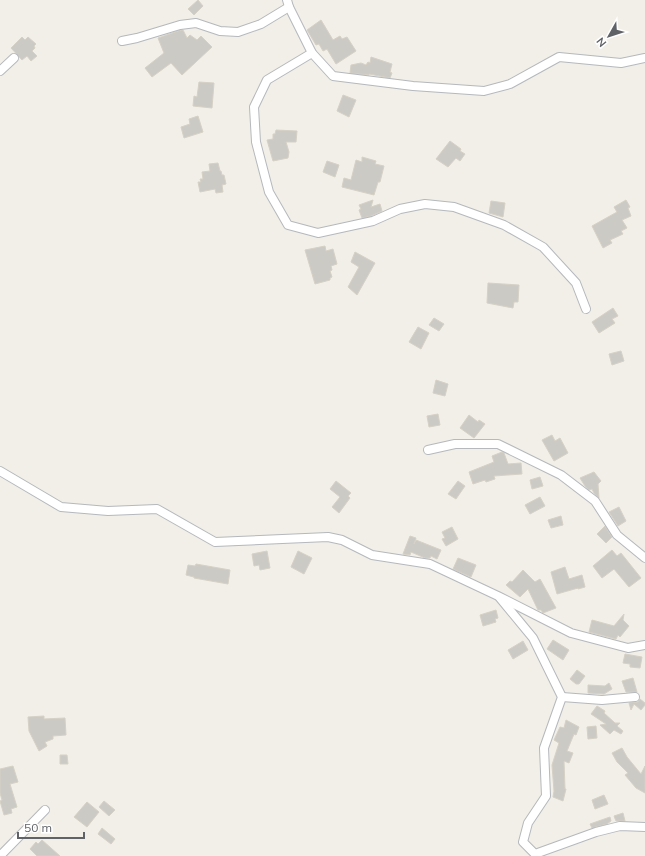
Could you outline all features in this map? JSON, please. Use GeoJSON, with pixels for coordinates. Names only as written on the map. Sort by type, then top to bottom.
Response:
{"type":"FeatureCollection","features":[{"type":"Feature","properties":{"kind":"street"},"geometry":{"type":"LineString","coordinates":[[122,41],[180,25],[196,23],[220,31],[238,32],[261,24],[288,3],[312,52],[333,76],[413,86],[484,91],[510,84],[559,57],[621,63],[645,58]]}},
{"type":"Feature","properties":{"kind":"street"},"geometry":{"type":"LineString","coordinates":[[312,52],[267,80],[254,106],[256,142],[269,192],[288,225],[318,233],[373,221],[400,209],[425,204],[454,207],[504,225],[542,247],[576,283],[586,309]]}},
{"type":"Feature","properties":{"kind":"street"},"geometry":{"type":"LineString","coordinates":[[0,71],[14,58]]}},
{"type":"Feature","properties":{"kind":"street"},"geometry":{"type":"LineString","coordinates":[[428,450],[455,444],[498,444],[560,475],[595,501],[617,535],[645,558]]}},
{"type":"Feature","properties":{"kind":"street"},"geometry":{"type":"LineString","coordinates":[[0,471],[61,507],[108,511],[157,510],[215,542],[328,537],[342,540],[372,555],[430,564],[571,633],[628,648],[645,645]]}},
{"type":"Feature","properties":{"kind":"street"},"geometry":{"type":"LineString","coordinates":[[498,596],[533,638],[562,696],[544,748],[546,796],[528,823],[523,842],[535,854],[596,832],[620,826],[645,827]]}},
{"type":"Feature","properties":{"kind":"street"},"geometry":{"type":"LineString","coordinates":[[562,696],[602,700],[635,697]]}},
{"type":"Feature","properties":{"kind":"street"},"geometry":{"type":"LineString","coordinates":[[0,856],[45,810]]}},
{"type":"Feature","properties":{"kind":"building"},"geometry":{"type":"Polygon","coordinates":[[[198,0],[203,6],[194,15],[188,9],[198,0]]]}},
{"type":"Feature","properties":{"kind":"building"},"geometry":{"type":"Polygon","coordinates":[[[321,20],[333,40],[340,36],[342,39],[347,37],[356,51],[336,64],[327,49],[323,51],[319,44],[316,45],[307,30],[321,20]]]}},
{"type":"Feature","properties":{"kind":"building"},"geometry":{"type":"Polygon","coordinates":[[[183,30],[187,38],[190,35],[197,40],[201,36],[212,47],[182,75],[171,63],[152,77],[145,68],[164,53],[158,38],[183,30]]]}},
{"type":"Feature","properties":{"kind":"building"},"geometry":{"type":"Polygon","coordinates":[[[22,37],[25,40],[28,37],[36,44],[32,51],[37,56],[31,61],[27,56],[22,60],[11,48],[22,37]]]}},
{"type":"Feature","properties":{"kind":"building"},"geometry":{"type":"Polygon","coordinates":[[[371,57],[392,64],[390,72],[392,73],[390,78],[369,74],[350,73],[351,65],[361,63],[366,65],[368,62],[370,63],[371,57]]]}},
{"type":"Feature","properties":{"kind":"building"},"geometry":{"type":"Polygon","coordinates":[[[199,82],[214,83],[212,108],[193,106],[194,96],[197,97],[199,82]]]}},
{"type":"Feature","properties":{"kind":"building"},"geometry":{"type":"Polygon","coordinates":[[[343,95],[356,100],[349,117],[337,111],[343,95]]]}},
{"type":"Feature","properties":{"kind":"building"},"geometry":{"type":"Polygon","coordinates":[[[198,116],[203,132],[184,138],[181,127],[190,124],[189,119],[198,116]]]}},
{"type":"Feature","properties":{"kind":"building"},"geometry":{"type":"Polygon","coordinates":[[[276,130],[297,131],[296,142],[286,142],[289,152],[288,158],[273,161],[267,140],[273,139],[273,134],[275,134],[276,130]]]}},
{"type":"Feature","properties":{"kind":"building"},"geometry":{"type":"Polygon","coordinates":[[[450,141],[465,154],[460,161],[456,158],[448,167],[436,159],[450,141]]]}},
{"type":"Feature","properties":{"kind":"building"},"geometry":{"type":"Polygon","coordinates":[[[362,157],[376,161],[375,164],[384,166],[380,182],[378,182],[374,195],[342,187],[344,178],[351,180],[356,160],[362,162],[362,157]]]}},
{"type":"Feature","properties":{"kind":"building"},"geometry":{"type":"Polygon","coordinates":[[[327,161],[339,165],[335,177],[323,172],[327,161]]]}},
{"type":"Feature","properties":{"kind":"building"},"geometry":{"type":"Polygon","coordinates":[[[218,163],[222,175],[224,175],[226,184],[222,185],[223,192],[216,193],[215,189],[200,192],[198,182],[201,182],[200,179],[203,179],[202,172],[210,171],[209,164],[218,163]]]}},
{"type":"Feature","properties":{"kind":"building"},"geometry":{"type":"Polygon","coordinates":[[[373,200],[371,207],[380,204],[382,211],[362,218],[359,205],[373,200]]]}},
{"type":"Feature","properties":{"kind":"building"},"geometry":{"type":"Polygon","coordinates":[[[626,200],[630,207],[628,208],[631,216],[622,220],[627,228],[621,231],[623,234],[610,240],[612,243],[603,248],[592,226],[617,212],[614,207],[626,200]]]}},
{"type":"Feature","properties":{"kind":"building"},"geometry":{"type":"Polygon","coordinates":[[[491,201],[505,203],[503,217],[489,213],[491,201]]]}},
{"type":"Feature","properties":{"kind":"building"},"geometry":{"type":"Polygon","coordinates":[[[325,246],[326,251],[333,249],[337,264],[331,266],[332,270],[330,271],[332,277],[330,280],[315,284],[305,250],[325,246]]]}},
{"type":"Feature","properties":{"kind":"building"},"geometry":{"type":"Polygon","coordinates":[[[355,252],[375,263],[357,295],[348,287],[359,267],[351,262],[355,252]]]}},
{"type":"Feature","properties":{"kind":"building"},"geometry":{"type":"Polygon","coordinates":[[[488,283],[519,285],[518,302],[514,302],[513,308],[487,303],[488,283]]]}},
{"type":"Feature","properties":{"kind":"building"},"geometry":{"type":"Polygon","coordinates":[[[613,308],[618,316],[612,319],[615,323],[599,333],[592,322],[613,308]]]}},
{"type":"Feature","properties":{"kind":"building"},"geometry":{"type":"Polygon","coordinates":[[[434,318],[444,324],[439,331],[429,325],[434,318]]]}},
{"type":"Feature","properties":{"kind":"building"},"geometry":{"type":"Polygon","coordinates":[[[418,327],[429,333],[421,349],[409,342],[418,327]]]}},
{"type":"Feature","properties":{"kind":"building"},"geometry":{"type":"Polygon","coordinates":[[[621,351],[624,361],[612,365],[609,354],[621,351]]]}},
{"type":"Feature","properties":{"kind":"building"},"geometry":{"type":"Polygon","coordinates":[[[436,380],[448,384],[445,396],[433,393],[436,380]]]}},
{"type":"Feature","properties":{"kind":"building"},"geometry":{"type":"Polygon","coordinates":[[[438,414],[440,425],[429,427],[427,416],[438,414]]]}},
{"type":"Feature","properties":{"kind":"building"},"geometry":{"type":"Polygon","coordinates":[[[469,415],[478,422],[479,420],[485,424],[474,438],[460,428],[469,415]]]}},
{"type":"Feature","properties":{"kind":"building"},"geometry":{"type":"Polygon","coordinates":[[[552,435],[555,441],[560,438],[568,453],[554,461],[542,440],[552,435]]]}},
{"type":"Feature","properties":{"kind":"building"},"geometry":{"type":"Polygon","coordinates":[[[502,452],[504,453],[508,464],[521,463],[522,474],[494,476],[495,479],[486,482],[485,480],[473,484],[469,472],[494,462],[492,456],[502,452]]]}},
{"type":"Feature","properties":{"kind":"building"},"geometry":{"type":"Polygon","coordinates":[[[594,472],[601,481],[598,484],[599,498],[592,489],[589,490],[585,486],[580,478],[594,472]]]}},
{"type":"Feature","properties":{"kind":"building"},"geometry":{"type":"Polygon","coordinates":[[[540,477],[543,486],[532,489],[530,480],[540,477]]]}},
{"type":"Feature","properties":{"kind":"building"},"geometry":{"type":"Polygon","coordinates":[[[336,481],[351,493],[348,496],[350,498],[339,513],[332,507],[340,497],[330,489],[336,481]]]}},
{"type":"Feature","properties":{"kind":"building"},"geometry":{"type":"Polygon","coordinates":[[[458,481],[465,486],[456,499],[448,494],[458,481]]]}},
{"type":"Feature","properties":{"kind":"building"},"geometry":{"type":"Polygon","coordinates":[[[540,497],[545,506],[530,514],[525,505],[540,497]]]}},
{"type":"Feature","properties":{"kind":"building"},"geometry":{"type":"Polygon","coordinates":[[[619,507],[626,521],[618,526],[609,512],[619,507]]]}},
{"type":"Feature","properties":{"kind":"building"},"geometry":{"type":"Polygon","coordinates":[[[561,516],[563,525],[551,528],[548,520],[561,516]]]}},
{"type":"Feature","properties":{"kind":"building"},"geometry":{"type":"Polygon","coordinates":[[[605,526],[612,537],[606,543],[597,534],[605,526]]]}},
{"type":"Feature","properties":{"kind":"building"},"geometry":{"type":"Polygon","coordinates":[[[452,527],[458,539],[446,546],[442,539],[445,538],[442,532],[452,527]]]}},
{"type":"Feature","properties":{"kind":"building"},"geometry":{"type":"Polygon","coordinates":[[[410,536],[416,538],[414,544],[416,540],[441,550],[437,559],[431,556],[430,558],[425,558],[411,552],[410,555],[403,554],[410,536]]]}},
{"type":"Feature","properties":{"kind":"building"},"geometry":{"type":"Polygon","coordinates":[[[612,550],[617,556],[621,553],[641,578],[629,587],[614,569],[602,578],[593,566],[612,550]]]}},
{"type":"Feature","properties":{"kind":"building"},"geometry":{"type":"Polygon","coordinates":[[[267,551],[270,568],[260,570],[259,565],[254,566],[252,554],[267,551]]]}},
{"type":"Feature","properties":{"kind":"building"},"geometry":{"type":"Polygon","coordinates":[[[298,551],[312,558],[304,574],[291,567],[298,551]]]}},
{"type":"Feature","properties":{"kind":"building"},"geometry":{"type":"Polygon","coordinates":[[[458,558],[476,565],[471,577],[453,569],[458,558]]]}},
{"type":"Feature","properties":{"kind":"building"},"geometry":{"type":"Polygon","coordinates":[[[196,564],[230,570],[228,584],[194,578],[186,575],[188,565],[195,566],[196,564]]]}},
{"type":"Feature","properties":{"kind":"building"},"geometry":{"type":"Polygon","coordinates":[[[565,567],[569,579],[582,575],[585,587],[557,594],[551,572],[565,567]]]}},
{"type":"Feature","properties":{"kind":"building"},"geometry":{"type":"Polygon","coordinates":[[[523,570],[535,582],[540,579],[556,608],[543,613],[541,610],[538,610],[528,589],[520,597],[506,585],[510,581],[512,582],[523,570]]]}},
{"type":"Feature","properties":{"kind":"building"},"geometry":{"type":"Polygon","coordinates":[[[496,610],[498,618],[495,619],[496,622],[483,626],[480,615],[496,610]]]}},
{"type":"Feature","properties":{"kind":"building"},"geometry":{"type":"Polygon","coordinates":[[[624,614],[623,620],[629,626],[620,637],[618,635],[616,639],[589,632],[592,620],[614,626],[624,614]]]}},
{"type":"Feature","properties":{"kind":"building"},"geometry":{"type":"Polygon","coordinates":[[[553,640],[569,650],[563,660],[547,649],[553,640]]]}},
{"type":"Feature","properties":{"kind":"building"},"geometry":{"type":"Polygon","coordinates":[[[523,641],[528,650],[513,659],[508,650],[523,641]]]}},
{"type":"Feature","properties":{"kind":"building"},"geometry":{"type":"Polygon","coordinates":[[[625,654],[642,657],[640,668],[630,667],[630,664],[623,663],[625,654]]]}},
{"type":"Feature","properties":{"kind":"building"},"geometry":{"type":"Polygon","coordinates":[[[577,670],[585,676],[579,684],[576,684],[570,679],[577,670]]]}},
{"type":"Feature","properties":{"kind":"building"},"geometry":{"type":"Polygon","coordinates":[[[633,678],[637,692],[626,692],[622,681],[633,678]]]}},
{"type":"Feature","properties":{"kind":"building"},"geometry":{"type":"Polygon","coordinates":[[[609,683],[612,689],[604,694],[588,693],[588,685],[605,686],[609,683]]]}},
{"type":"Feature","properties":{"kind":"building"},"geometry":{"type":"Polygon","coordinates":[[[640,699],[645,703],[641,710],[634,704],[631,710],[629,703],[638,702],[640,699]]]}},
{"type":"Feature","properties":{"kind":"building"},"geometry":{"type":"Polygon","coordinates":[[[597,706],[605,711],[604,713],[615,723],[620,723],[617,726],[623,731],[621,734],[614,730],[610,734],[600,725],[606,724],[591,714],[597,706]]]}},
{"type":"Feature","properties":{"kind":"building"},"geometry":{"type":"Polygon","coordinates":[[[44,716],[44,719],[65,718],[66,735],[53,736],[53,739],[45,742],[47,746],[39,751],[29,731],[28,717],[44,716]]]}},
{"type":"Feature","properties":{"kind":"building"},"geometry":{"type":"Polygon","coordinates":[[[566,720],[579,727],[576,735],[574,734],[567,751],[573,753],[569,763],[564,761],[566,789],[563,801],[553,797],[552,765],[559,743],[554,740],[560,727],[564,728],[566,720]]]}},
{"type":"Feature","properties":{"kind":"building"},"geometry":{"type":"Polygon","coordinates":[[[596,726],[597,738],[588,739],[587,727],[596,726]]]}},
{"type":"Feature","properties":{"kind":"building"},"geometry":{"type":"Polygon","coordinates":[[[622,748],[627,757],[641,774],[645,766],[645,793],[636,788],[625,775],[628,773],[617,762],[612,753],[622,748]]]}},
{"type":"Feature","properties":{"kind":"building"},"geometry":{"type":"Polygon","coordinates":[[[60,755],[67,755],[68,764],[60,764],[60,755]]]}},
{"type":"Feature","properties":{"kind":"building"},"geometry":{"type":"Polygon","coordinates":[[[13,766],[18,782],[10,784],[17,807],[11,809],[12,813],[4,815],[0,801],[2,800],[0,793],[0,769],[13,766]]]}},
{"type":"Feature","properties":{"kind":"building"},"geometry":{"type":"Polygon","coordinates":[[[604,795],[608,804],[595,809],[592,800],[604,795]]]}},
{"type":"Feature","properties":{"kind":"building"},"geometry":{"type":"Polygon","coordinates":[[[104,801],[115,810],[109,816],[99,807],[104,801]]]}},
{"type":"Feature","properties":{"kind":"building"},"geometry":{"type":"Polygon","coordinates":[[[87,802],[99,812],[87,827],[74,817],[87,802]]]}},
{"type":"Feature","properties":{"kind":"building"},"geometry":{"type":"Polygon","coordinates":[[[623,813],[625,821],[616,821],[614,816],[623,813]]]}},
{"type":"Feature","properties":{"kind":"building"},"geometry":{"type":"Polygon","coordinates":[[[610,817],[611,821],[607,824],[592,828],[590,824],[610,817]]]}},
{"type":"Feature","properties":{"kind":"building"},"geometry":{"type":"Polygon","coordinates":[[[102,828],[115,839],[111,844],[98,834],[102,828]]]}},
{"type":"Feature","properties":{"kind":"building"},"geometry":{"type":"Polygon","coordinates":[[[42,840],[60,856],[37,856],[30,849],[36,842],[38,844],[42,840]]]}}]}
